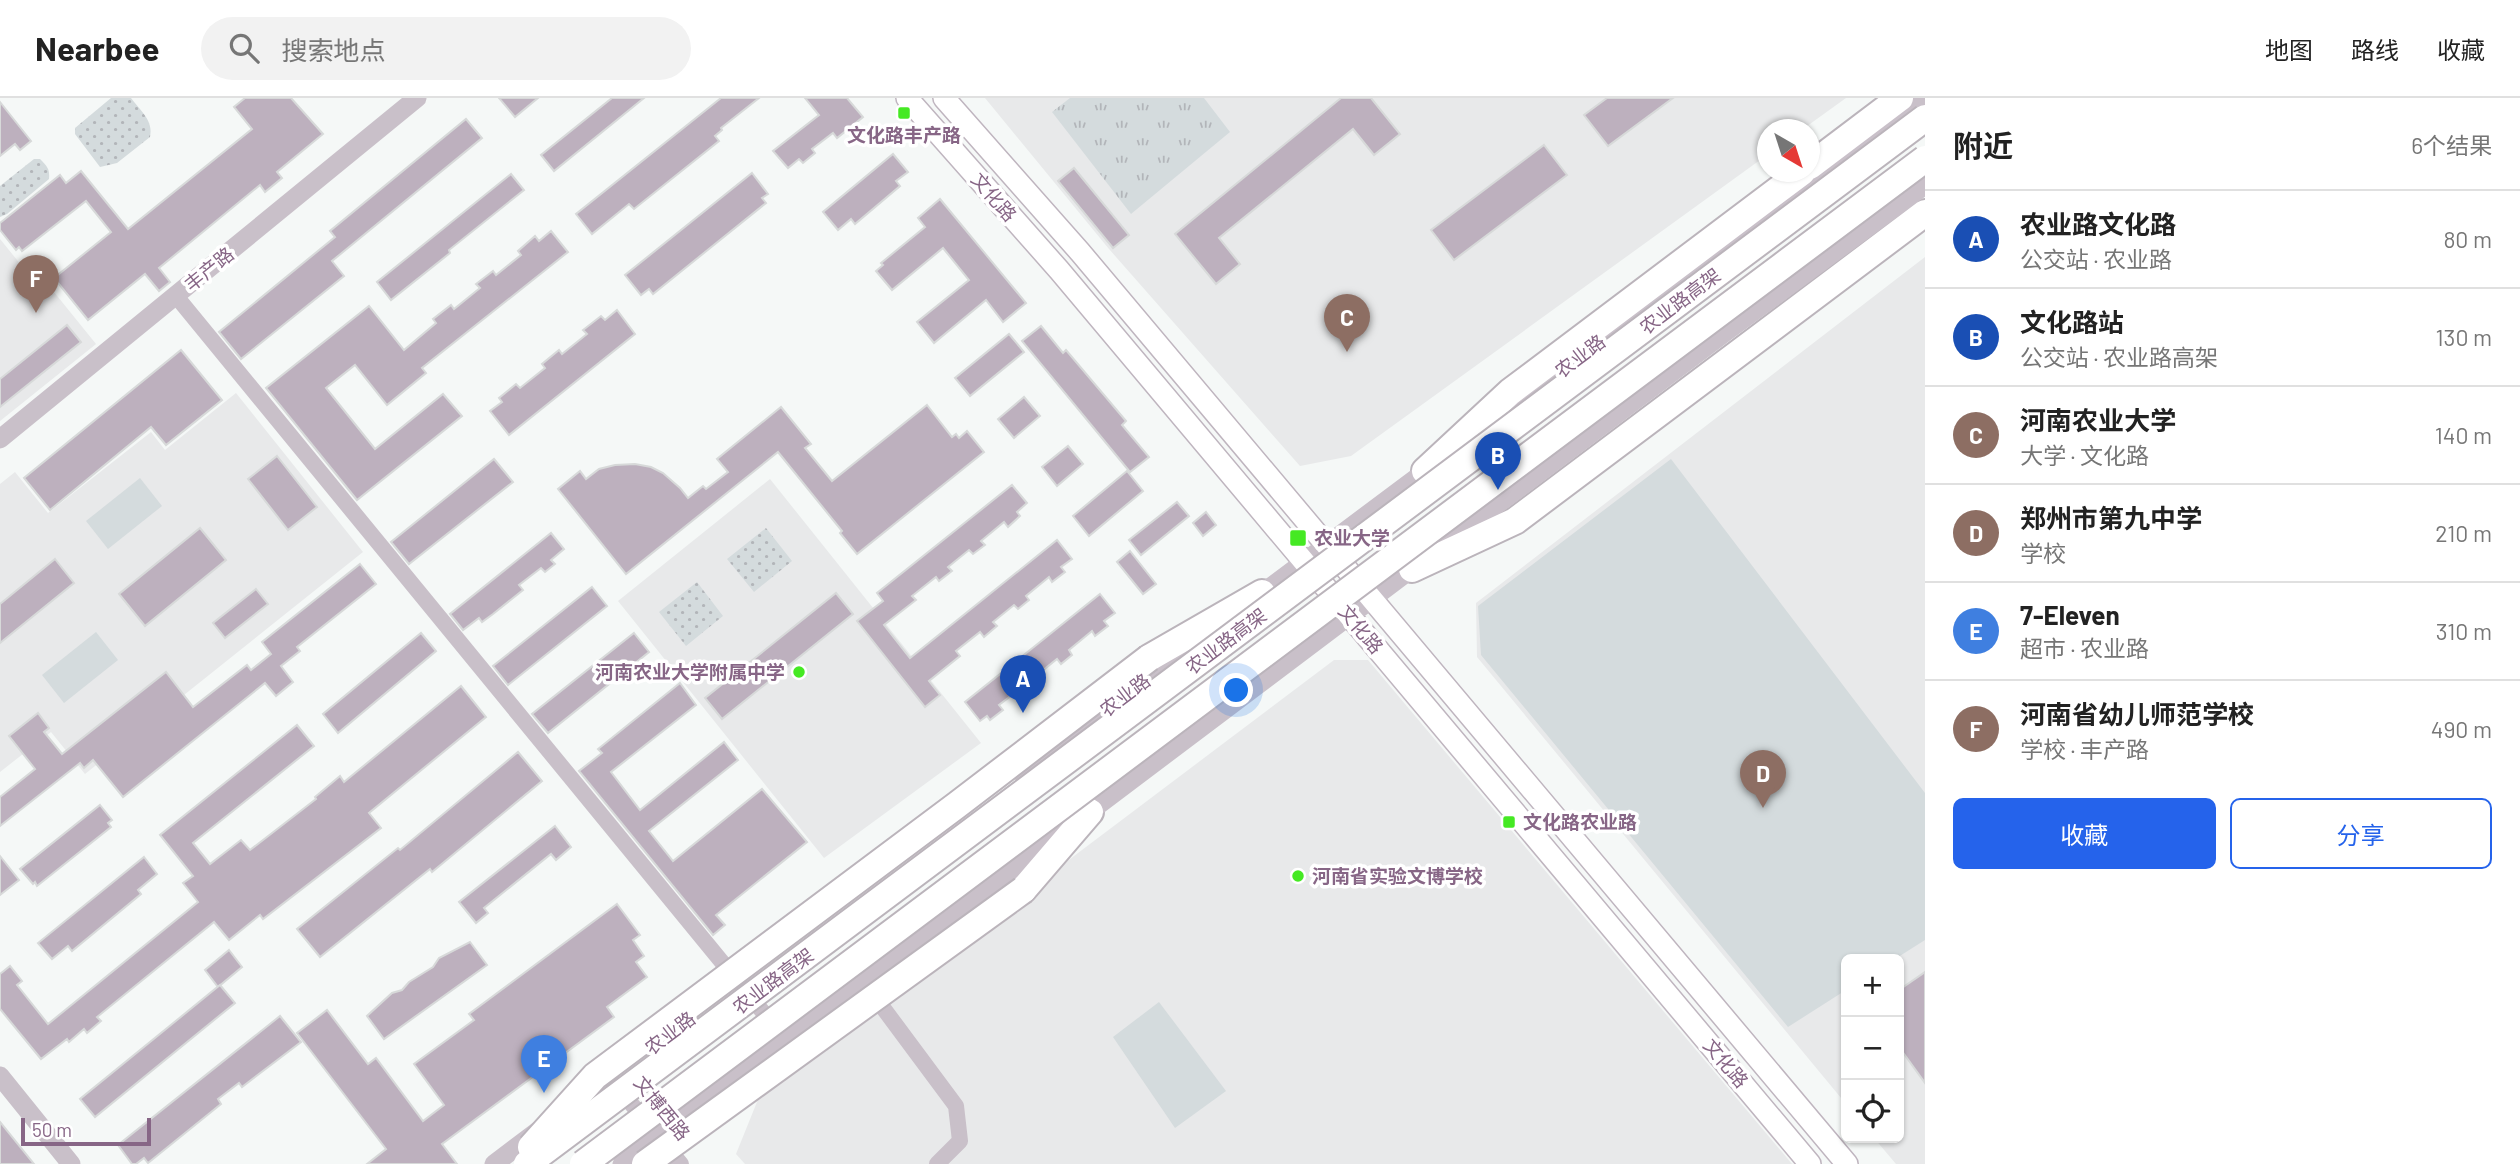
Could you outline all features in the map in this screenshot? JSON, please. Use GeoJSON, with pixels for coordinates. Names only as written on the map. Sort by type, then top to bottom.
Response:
{"type":"FeatureCollection","features":[{"type":"Feature","properties":{"kind":"highway"},"geometry":{"type":"LineString","coordinates":[[1820,158],[1900,98]]}},
{"type":"Feature","properties":{"kind":"highway","name":"农业路高架"},"geometry":{"type":"LineString","coordinates":[[527,1164],[1925,118]]}},
{"type":"Feature","properties":{"kind":"highway","name":"农业路高架"},"geometry":{"type":"LineString","coordinates":[[583,1164],[1925,159]]}},
{"type":"Feature","properties":{"kind":"highway"},"geometry":{"type":"LineString","coordinates":[[1425,471],[1510,392],[1789,182]]}},
{"type":"Feature","properties":{"kind":"highway"},"geometry":{"type":"LineString","coordinates":[[1412,569],[1515,521],[1925,213]]}},
{"type":"Feature","properties":{"kind":"highway"},"geometry":{"type":"LineString","coordinates":[[516,1164],[595,1076],[1149,658],[1262,593]]}},
{"type":"Feature","properties":{"kind":"highway"},"geometry":{"type":"LineString","coordinates":[[645,1164],[1023,890],[1090,812]]}},
{"type":"Feature","properties":{"kind":"main road","name":"文化路"},"geometry":{"type":"LineString","coordinates":[[907,98],[1059,270],[1810,1164]]}},
{"type":"Feature","properties":{"kind":"main road","name":"文化路"},"geometry":{"type":"LineString","coordinates":[[944,98],[1080,251],[1847,1164]]}},
{"type":"Feature","properties":{"kind":"street","name":"丰产路"},"geometry":{"type":"LineString","coordinates":[[0,439],[417,98]]}},
{"type":"Feature","properties":{"kind":"street","name":"农业路"},"geometry":{"type":"LineString","coordinates":[[494,1164],[1925,100]]}},
{"type":"Feature","properties":{"kind":"street"},"geometry":{"type":"LineString","coordinates":[[622,1164],[1727,331],[1925,185]]}},
{"type":"Feature","properties":{"kind":"street"},"geometry":{"type":"LineString","coordinates":[[176,296],[786,1041]]}},
{"type":"Feature","properties":{"kind":"street"},"geometry":{"type":"LineString","coordinates":[[875,998],[956,1106],[960,1141],[937,1164]]}},
{"type":"Feature","properties":{"kind":"street"},"geometry":{"type":"LineString","coordinates":[[0,1076],[71,1164]]}},
{"type":"Feature","properties":{"kind":"street","name":"文博西路"},"geometry":{"type":"LineString","coordinates":[[610,1078],[681,1164]]}},
{"type":"Feature","properties":{"kind":"shaded area"},"geometry":{"type":"Polygon","coordinates":[[[985,98],[1846,98],[1817,119],[1757,119],[1757,162],[1351,456],[1300,466],[1109,249],[985,98]]]}},
{"type":"Feature","properties":{"kind":"shaded area"},"geometry":{"type":"Polygon","coordinates":[[[0,239],[34,281],[41,276],[96,344],[0,421],[0,239]]]}},
{"type":"Feature","properties":{"kind":"shaded area"},"geometry":{"type":"Polygon","coordinates":[[[1925,257],[1925,1164],[1896,1164],[1878,1143],[1904,1143],[1904,954],[1841,954],[1841,1098],[1477,657],[1476,603],[1925,257]]]}},
{"type":"Feature","properties":{"kind":"shaded area"},"geometry":{"type":"Polygon","coordinates":[[[236,393],[363,552],[85,774],[51,732],[0,772],[0,484],[15,472],[48,513],[151,432],[165,450],[236,393]]]}},
{"type":"Feature","properties":{"kind":"shaded area","name":"河南农业大学附属中学"},"geometry":{"type":"Polygon","coordinates":[[[770,479],[981,743],[824,858],[618,601],[770,479]]]}},
{"type":"Feature","properties":{"kind":"shaded area","name":"河南省实验文博学校"},"geometry":{"type":"Polygon","coordinates":[[[1334,660],[1368,660],[1792,1164],[745,1164],[736,1154],[761,1092],[1334,660]]]}},
{"type":"Feature","properties":{"kind":"green space"},"geometry":{"type":"Polygon","coordinates":[[[111,98],[131,98],[142,111],[151,131],[150,137],[117,163],[100,167],[75,134],[75,128],[111,98]]]}},
{"type":"Feature","properties":{"kind":"green space"},"geometry":{"type":"Polygon","coordinates":[[[1070,98],[1204,98],[1230,132],[1131,214],[1052,112],[1070,98]]]}},
{"type":"Feature","properties":{"kind":"green space"},"geometry":{"type":"Polygon","coordinates":[[[34,159],[40,159],[46,166],[49,179],[0,217],[0,186],[34,159]]]}},
{"type":"Feature","properties":{"kind":"green space"},"geometry":{"type":"Polygon","coordinates":[[[1671,459],[1925,793],[1925,940],[1903,954],[1841,954],[1841,993],[1788,1027],[1481,655],[1478,606],[1671,459]]]}},
{"type":"Feature","properties":{"kind":"green space"},"geometry":{"type":"Polygon","coordinates":[[[140,478],[162,506],[108,549],[86,521],[140,478]]]}},
{"type":"Feature","properties":{"kind":"green space"},"geometry":{"type":"Polygon","coordinates":[[[766,528],[792,561],[754,592],[727,559],[766,528]]]}},
{"type":"Feature","properties":{"kind":"green space"},"geometry":{"type":"Polygon","coordinates":[[[697,582],[723,616],[686,646],[659,612],[697,582]]]}},
{"type":"Feature","properties":{"kind":"green space"},"geometry":{"type":"Polygon","coordinates":[[[96,632],[118,660],[64,703],[42,675],[96,632]]]}},
{"type":"Feature","properties":{"kind":"green space"},"geometry":{"type":"Polygon","coordinates":[[[1159,1002],[1226,1091],[1175,1128],[1113,1037],[1159,1002]]]}},
{"type":"Feature","properties":{"kind":"building"},"geometry":{"type":"Polygon","coordinates":[[[245,98],[291,98],[323,134],[277,172],[282,178],[265,192],[260,185],[159,268],[170,282],[159,291],[145,274],[88,320],[54,278],[111,232],[86,201],[22,251],[19,247],[16,250],[0,230],[0,223],[60,175],[66,183],[81,171],[128,229],[252,129],[234,107],[245,98]]]}},
{"type":"Feature","properties":{"kind":"building"},"geometry":{"type":"Polygon","coordinates":[[[499,98],[538,98],[515,117],[499,98]]]}},
{"type":"Feature","properties":{"kind":"building"},"geometry":{"type":"Polygon","coordinates":[[[612,98],[644,98],[554,171],[541,155],[612,98]]]}},
{"type":"Feature","properties":{"kind":"building"},"geometry":{"type":"Polygon","coordinates":[[[721,98],[759,98],[721,128],[715,136],[719,141],[634,209],[629,204],[592,234],[576,214],[721,98]]]}},
{"type":"Feature","properties":{"kind":"building"},"geometry":{"type":"Polygon","coordinates":[[[805,98],[847,98],[863,117],[837,138],[833,133],[812,149],[815,153],[803,163],[799,159],[788,168],[773,151],[819,115],[805,98]]]}},
{"type":"Feature","properties":{"kind":"building"},"geometry":{"type":"Polygon","coordinates":[[[1341,98],[1371,98],[1400,134],[1374,155],[1353,129],[1219,238],[1240,264],[1216,284],[1175,234],[1341,98]]]}},
{"type":"Feature","properties":{"kind":"building"},"geometry":{"type":"Polygon","coordinates":[[[1607,98],[1673,98],[1608,146],[1584,115],[1607,98]]]}},
{"type":"Feature","properties":{"kind":"building"},"geometry":{"type":"Polygon","coordinates":[[[0,102],[31,141],[20,150],[15,144],[0,156],[0,102]]]}},
{"type":"Feature","properties":{"kind":"building"},"geometry":{"type":"Polygon","coordinates":[[[466,119],[482,138],[332,261],[344,276],[241,359],[219,332],[335,237],[330,231],[466,119]]]}},
{"type":"Feature","properties":{"kind":"building"},"geometry":{"type":"Polygon","coordinates":[[[1544,145],[1567,175],[1454,260],[1431,230],[1544,145]]]}},
{"type":"Feature","properties":{"kind":"building"},"geometry":{"type":"Polygon","coordinates":[[[893,154],[908,172],[896,181],[900,186],[855,224],[851,219],[838,230],[823,212],[893,154]]]}},
{"type":"Feature","properties":{"kind":"building"},"geometry":{"type":"Polygon","coordinates":[[[1074,168],[1129,235],[1113,248],[1058,181],[1074,168]]]}},
{"type":"Feature","properties":{"kind":"building"},"geometry":{"type":"Polygon","coordinates":[[[752,173],[768,194],[762,198],[766,203],[653,294],[649,289],[641,295],[625,275],[752,173]]]}},
{"type":"Feature","properties":{"kind":"building"},"geometry":{"type":"Polygon","coordinates":[[[511,174],[524,190],[391,300],[377,282],[511,174]]]}},
{"type":"Feature","properties":{"kind":"building"},"geometry":{"type":"Polygon","coordinates":[[[940,199],[1026,303],[1003,322],[986,300],[934,343],[917,322],[969,280],[943,248],[892,290],[876,271],[883,265],[881,263],[925,227],[918,218],[940,199]]]}},
{"type":"Feature","properties":{"kind":"building"},"geometry":{"type":"Polygon","coordinates":[[[551,231],[568,252],[422,368],[426,373],[387,405],[355,365],[326,388],[375,449],[443,394],[462,416],[357,500],[266,388],[369,306],[404,350],[436,323],[433,319],[451,305],[454,309],[480,288],[476,284],[493,271],[496,275],[521,255],[518,251],[535,236],[539,241],[551,231]]]}},
{"type":"Feature","properties":{"kind":"building"},"geometry":{"type":"Polygon","coordinates":[[[617,310],[635,334],[509,435],[490,411],[502,402],[499,398],[516,384],[520,388],[545,368],[542,364],[559,350],[562,354],[587,334],[583,330],[601,316],[605,320],[617,310]]]}},
{"type":"Feature","properties":{"kind":"building"},"geometry":{"type":"Polygon","coordinates":[[[67,325],[81,342],[0,407],[0,379],[67,325]]]}},
{"type":"Feature","properties":{"kind":"building"},"geometry":{"type":"Polygon","coordinates":[[[1041,326],[1063,353],[1066,350],[1126,421],[1122,425],[1149,457],[1130,472],[1022,341],[1041,326]]]}},
{"type":"Feature","properties":{"kind":"building"},"geometry":{"type":"Polygon","coordinates":[[[1009,334],[1024,352],[970,396],[955,378],[1009,334]]]}},
{"type":"Feature","properties":{"kind":"building"},"geometry":{"type":"Polygon","coordinates":[[[181,350],[222,400],[166,445],[151,427],[50,510],[24,478],[181,350]]]}},
{"type":"Feature","properties":{"kind":"building"},"geometry":{"type":"Polygon","coordinates":[[[1024,397],[1040,416],[1014,438],[998,419],[1024,397]]]}},
{"type":"Feature","properties":{"kind":"building"},"geometry":{"type":"Polygon","coordinates":[[[927,405],[952,437],[956,434],[959,438],[967,431],[984,452],[857,554],[840,533],[842,531],[778,452],[626,574],[558,489],[580,471],[586,479],[599,469],[635,464],[663,473],[688,498],[703,486],[706,489],[728,472],[717,459],[781,407],[811,444],[805,448],[832,481],[927,405]]]}},
{"type":"Feature","properties":{"kind":"building"},"geometry":{"type":"Polygon","coordinates":[[[1068,446],[1083,464],[1057,486],[1042,467],[1068,446]]]}},
{"type":"Feature","properties":{"kind":"building"},"geometry":{"type":"Polygon","coordinates":[[[277,456],[317,507],[288,530],[248,479],[277,456]]]}},
{"type":"Feature","properties":{"kind":"building"},"geometry":{"type":"Polygon","coordinates":[[[494,459],[513,482],[409,564],[391,542],[494,459]]]}},
{"type":"Feature","properties":{"kind":"building"},"geometry":{"type":"Polygon","coordinates":[[[1127,471],[1143,491],[1089,536],[1073,516],[1127,471]]]}},
{"type":"Feature","properties":{"kind":"building"},"geometry":{"type":"Polygon","coordinates":[[[1012,485],[1027,503],[1017,512],[1020,516],[1008,527],[1004,522],[981,541],[985,545],[973,554],[969,550],[948,567],[952,571],[939,581],[936,577],[912,596],[916,600],[884,625],[910,658],[1057,540],[1072,559],[1061,567],[1065,572],[1052,582],[1049,577],[1026,596],[1029,600],[1018,609],[1014,605],[993,622],[997,626],[984,637],[980,632],[956,651],[960,656],[929,681],[940,695],[925,707],[857,621],[883,601],[877,593],[1012,485]]]}},
{"type":"Feature","properties":{"kind":"building"},"geometry":{"type":"Polygon","coordinates":[[[1177,502],[1189,516],[1141,555],[1129,540],[1177,502]]]}},
{"type":"Feature","properties":{"kind":"building"},"geometry":{"type":"Polygon","coordinates":[[[1206,512],[1216,525],[1203,536],[1193,523],[1206,512]]]}},
{"type":"Feature","properties":{"kind":"building"},"geometry":{"type":"Polygon","coordinates":[[[200,528],[226,560],[145,626],[119,594],[200,528]]]}},
{"type":"Feature","properties":{"kind":"building"},"geometry":{"type":"Polygon","coordinates":[[[551,533],[564,549],[551,560],[555,564],[545,572],[541,568],[519,585],[523,590],[493,614],[482,622],[479,618],[463,630],[450,614],[551,533]]]}},
{"type":"Feature","properties":{"kind":"building"},"geometry":{"type":"Polygon","coordinates":[[[1130,551],[1156,584],[1143,594],[1117,562],[1130,551]]]}},
{"type":"Feature","properties":{"kind":"building"},"geometry":{"type":"Polygon","coordinates":[[[55,559],[74,583],[0,643],[0,604],[55,559]]]}},
{"type":"Feature","properties":{"kind":"building"},"geometry":{"type":"Polygon","coordinates":[[[360,564],[376,584],[297,647],[300,651],[281,666],[293,682],[276,696],[265,683],[123,797],[93,760],[84,768],[80,763],[0,826],[0,797],[35,769],[9,736],[38,713],[49,728],[44,732],[62,754],[166,672],[193,707],[247,665],[251,670],[271,654],[262,642],[360,564]]]}},
{"type":"Feature","properties":{"kind":"building"},"geometry":{"type":"Polygon","coordinates":[[[592,587],[607,606],[508,685],[493,666],[592,587]]]}},
{"type":"Feature","properties":{"kind":"building"},"geometry":{"type":"Polygon","coordinates":[[[256,589],[268,604],[225,638],[213,623],[256,589]]]}},
{"type":"Feature","properties":{"kind":"building"},"geometry":{"type":"Polygon","coordinates":[[[836,593],[853,614],[722,719],[705,698],[836,593]]]}},
{"type":"Feature","properties":{"kind":"building"},"geometry":{"type":"Polygon","coordinates":[[[1100,594],[1115,613],[1104,621],[1108,626],[1095,636],[1092,631],[1069,650],[1072,655],[1061,664],[1057,659],[1036,676],[1040,681],[1027,691],[1024,686],[999,705],[1003,710],[990,720],[987,716],[980,721],[965,702],[1100,594]]]}},
{"type":"Feature","properties":{"kind":"building"},"geometry":{"type":"Polygon","coordinates":[[[421,633],[436,651],[338,733],[323,714],[421,633]]]}},
{"type":"Feature","properties":{"kind":"building"},"geometry":{"type":"Polygon","coordinates":[[[634,633],[649,652],[548,733],[532,714],[634,633]]]}},
{"type":"Feature","properties":{"kind":"building"},"geometry":{"type":"Polygon","coordinates":[[[680,683],[696,705],[611,772],[640,810],[724,742],[738,760],[649,831],[673,861],[762,789],[807,842],[716,915],[725,925],[713,935],[579,771],[602,753],[598,749],[680,683]]]}},
{"type":"Feature","properties":{"kind":"building"},"geometry":{"type":"Polygon","coordinates":[[[461,686],[486,717],[369,813],[381,828],[263,919],[260,915],[229,940],[214,922],[97,1017],[101,1021],[87,1033],[84,1029],[41,1059],[0,1009],[0,974],[10,966],[22,981],[17,985],[48,1024],[198,902],[183,883],[193,876],[160,835],[297,725],[314,746],[193,843],[210,864],[241,840],[250,850],[316,799],[315,797],[340,776],[344,782],[461,686]]]}},
{"type":"Feature","properties":{"kind":"building"},"geometry":{"type":"Polygon","coordinates":[[[518,752],[542,781],[432,872],[430,869],[320,957],[297,929],[398,848],[400,850],[518,752]]]}},
{"type":"Feature","properties":{"kind":"building"},"geometry":{"type":"Polygon","coordinates":[[[100,805],[112,820],[108,823],[111,827],[37,886],[35,882],[33,884],[20,869],[100,805]]]}},
{"type":"Feature","properties":{"kind":"building"},"geometry":{"type":"Polygon","coordinates":[[[555,826],[571,847],[556,860],[551,854],[484,908],[488,913],[476,923],[459,902],[555,826]]]}},
{"type":"Feature","properties":{"kind":"building"},"geometry":{"type":"Polygon","coordinates":[[[0,856],[19,880],[0,895],[0,856]]]}},
{"type":"Feature","properties":{"kind":"building"},"geometry":{"type":"Polygon","coordinates":[[[144,857],[157,874],[138,890],[141,894],[72,951],[68,946],[52,959],[38,943],[144,857]]]}},
{"type":"Feature","properties":{"kind":"building"},"geometry":{"type":"Polygon","coordinates":[[[617,904],[640,935],[633,940],[644,956],[636,962],[647,977],[607,1007],[614,1017],[442,1144],[457,1164],[367,1164],[386,1149],[297,1033],[327,1010],[368,1064],[376,1058],[423,1121],[444,1105],[414,1064],[474,1020],[469,1014],[617,904]]]}},
{"type":"Feature","properties":{"kind":"building"},"geometry":{"type":"Polygon","coordinates":[[[470,942],[487,965],[384,1039],[367,1016],[392,993],[402,990],[409,982],[433,967],[439,958],[470,942]]]}},
{"type":"Feature","properties":{"kind":"building"},"geometry":{"type":"Polygon","coordinates":[[[229,950],[242,967],[218,987],[205,970],[229,950]]]}},
{"type":"Feature","properties":{"kind":"building"},"geometry":{"type":"Polygon","coordinates":[[[1925,972],[1925,1083],[1904,1054],[1904,987],[1925,972]]]}},
{"type":"Feature","properties":{"kind":"building"},"geometry":{"type":"Polygon","coordinates":[[[220,985],[235,1003],[95,1117],[80,1099],[220,985]]]}},
{"type":"Feature","properties":{"kind":"building"},"geometry":{"type":"Polygon","coordinates":[[[280,1016],[301,1042],[242,1087],[239,1083],[218,1099],[221,1104],[148,1163],[144,1158],[132,1164],[118,1145],[280,1016]]]}},
{"type":"Feature","properties":{"kind":"building"},"geometry":{"type":"Polygon","coordinates":[[[0,1122],[34,1164],[0,1164],[0,1122]]]}},
{"type":"Feature","properties":{"kind":"place","name":"文化路丰产路"},"geometry":{"type":"Point","coordinates":[904,113]}},
{"type":"Feature","properties":{"kind":"place","name":"河南省幼儿师范学校"},"geometry":{"type":"Point","coordinates":[36,313]}},
{"type":"Feature","properties":{"kind":"place","name":"河南农业大学"},"geometry":{"type":"Point","coordinates":[1347,352]}},
{"type":"Feature","properties":{"kind":"place","name":"文化路站"},"geometry":{"type":"Point","coordinates":[1498,490]}},
{"type":"Feature","properties":{"kind":"place","name":"农业大学"},"geometry":{"type":"Point","coordinates":[1298,538]}},
{"type":"Feature","properties":{"kind":"place","name":"河南农业大学附属中学"},"geometry":{"type":"Point","coordinates":[799,672]}},
{"type":"Feature","properties":{"kind":"place","name":"农业路文化路"},"geometry":{"type":"Point","coordinates":[1023,713]}},
{"type":"Feature","properties":{"kind":"place","name":"郑州市第九中学"},"geometry":{"type":"Point","coordinates":[1763,808]}},
{"type":"Feature","properties":{"kind":"place","name":"文化路农业路"},"geometry":{"type":"Point","coordinates":[1509,822]}},
{"type":"Feature","properties":{"kind":"place","name":"河南省实验文博学校"},"geometry":{"type":"Point","coordinates":[1298,876]}},
{"type":"Feature","properties":{"kind":"place","name":"7-Eleven"},"geometry":{"type":"Point","coordinates":[544,1093]}}]}
